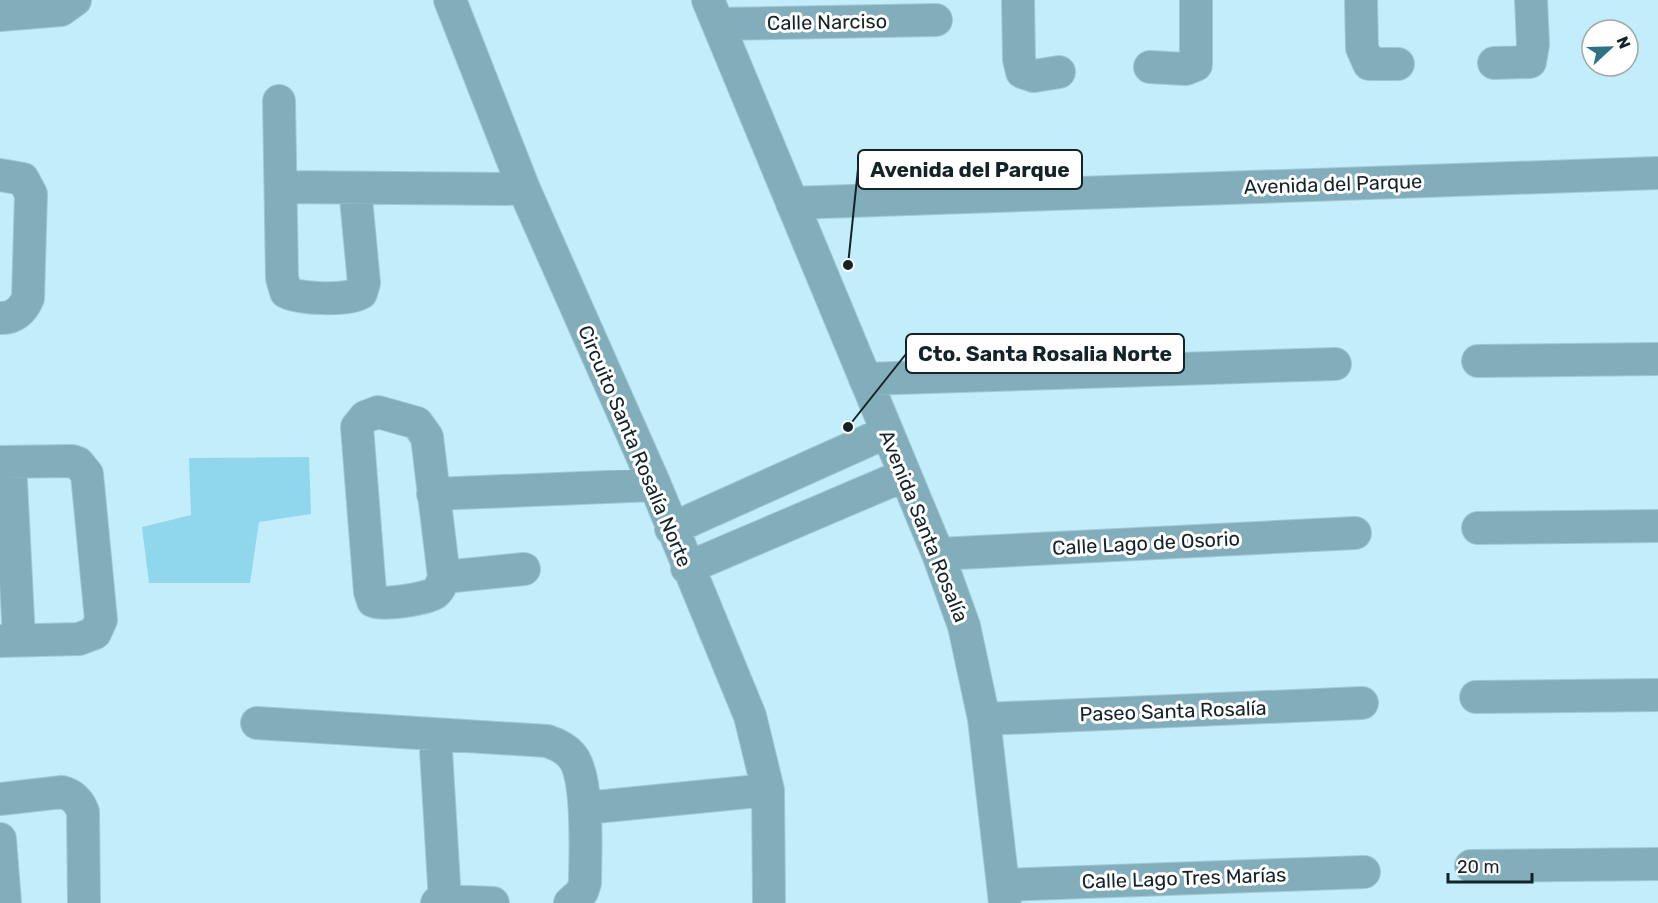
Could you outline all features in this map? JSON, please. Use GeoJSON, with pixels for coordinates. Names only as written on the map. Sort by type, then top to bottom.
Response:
{"type":"FeatureCollection","features":[{"type":"Feature","properties":{"kind":"street","name":"Circuito Santa Rosalía Norte"},"geometry":{"type":"LineString","coordinates":[[450,0],[524,189],[655,485],[687,568],[750,716],[768,790],[769,903]]}},
{"type":"Feature","properties":{"kind":"street"},"geometry":{"type":"LineString","coordinates":[[1018,0],[1019,59],[1022,72],[1034,76],[1059,72]]}},
{"type":"Feature","properties":{"kind":"street"},"geometry":{"type":"LineString","coordinates":[[1150,67],[1186,69],[1196,65],[1198,50],[1196,0]]}},
{"type":"Feature","properties":{"kind":"street"},"geometry":{"type":"LineString","coordinates":[[1361,0],[1362,48],[1369,64],[1398,64]]}},
{"type":"Feature","properties":{"kind":"street"},"geometry":{"type":"LineString","coordinates":[[1494,63],[1530,62],[1533,45],[1531,0]]}},
{"type":"Feature","properties":{"kind":"street"},"geometry":{"type":"LineString","coordinates":[[0,15],[52,11],[72,3]]}},
{"type":"Feature","properties":{"kind":"street","name":"Calle Narciso"},"geometry":{"type":"LineString","coordinates":[[713,12],[936,21]]}},
{"type":"Feature","properties":{"kind":"street","name":"Avenida Santa Rosalía"},"geometry":{"type":"LineString","coordinates":[[713,12],[938,554],[964,626],[984,719],[1004,894]]}},
{"type":"Feature","properties":{"kind":"street"},"geometry":{"type":"LineString","coordinates":[[279,101],[282,278],[286,292],[298,296],[350,298],[361,293],[364,283],[355,188]]}},
{"type":"Feature","properties":{"kind":"street","name":"Avenida del Parque"},"geometry":{"type":"LineString","coordinates":[[792,203],[1658,173]]}},
{"type":"Feature","properties":{"kind":"street"},"geometry":{"type":"LineString","coordinates":[[0,175],[23,179],[31,194],[28,297],[20,311],[8,319],[0,318]]}},
{"type":"Feature","properties":{"kind":"street"},"geometry":{"type":"LineString","coordinates":[[282,188],[524,189]]}},
{"type":"Feature","properties":{"kind":"street"},"geometry":{"type":"LineString","coordinates":[[1478,361],[1658,359]]}},
{"type":"Feature","properties":{"kind":"street"},"geometry":{"type":"LineString","coordinates":[[865,379],[1335,364]]}},
{"type":"Feature","properties":{"kind":"street"},"geometry":{"type":"LineString","coordinates":[[378,412],[410,420],[422,427],[430,446],[433,494],[444,577],[442,585],[430,596],[382,604],[373,601],[357,427],[365,417],[378,412]]}},
{"type":"Feature","properties":{"kind":"street"},"geometry":{"type":"LineString","coordinates":[[671,529],[887,432]]}},
{"type":"Feature","properties":{"kind":"street"},"geometry":{"type":"LineString","coordinates":[[72,461],[78,463],[87,474],[101,620],[95,633],[79,639],[9,640],[5,462],[72,461]]}},
{"type":"Feature","properties":{"kind":"street"},"geometry":{"type":"LineString","coordinates":[[687,568],[905,475]]}},
{"type":"Feature","properties":{"kind":"street"},"geometry":{"type":"LineString","coordinates":[[433,494],[655,485]]}},
{"type":"Feature","properties":{"kind":"street"},"geometry":{"type":"LineString","coordinates":[[1478,528],[1658,526]]}},
{"type":"Feature","properties":{"kind":"street","name":"Calle Lago de Osorio"},"geometry":{"type":"LineString","coordinates":[[938,554],[1355,533]]}},
{"type":"Feature","properties":{"kind":"street"},"geometry":{"type":"LineString","coordinates":[[444,577],[524,569]]}},
{"type":"Feature","properties":{"kind":"street"},"geometry":{"type":"LineString","coordinates":[[1476,698],[1658,695]]}},
{"type":"Feature","properties":{"kind":"street","name":"Paseo Santa Rosalía"},"geometry":{"type":"LineString","coordinates":[[984,719],[1362,703]]}},
{"type":"Feature","properties":{"kind":"street"},"geometry":{"type":"LineString","coordinates":[[257,723],[547,741],[559,746],[572,756],[579,771],[585,808],[585,883],[582,892],[570,903]]}},
{"type":"Feature","properties":{"kind":"street"},"geometry":{"type":"LineString","coordinates":[[435,735],[441,902],[493,903]]}},
{"type":"Feature","properties":{"kind":"street"},"geometry":{"type":"LineString","coordinates":[[585,808],[768,790]]}},
{"type":"Feature","properties":{"kind":"street"},"geometry":{"type":"LineString","coordinates":[[0,799],[62,792],[69,793],[80,804],[83,812],[84,903]]}},
{"type":"Feature","properties":{"kind":"street"},"geometry":{"type":"LineString","coordinates":[[0,839],[5,903]]}},
{"type":"Feature","properties":{"kind":"street"},"geometry":{"type":"LineString","coordinates":[[1471,866],[1658,864]]}},
{"type":"Feature","properties":{"kind":"street","name":"Calle Lago Tres Marías"},"geometry":{"type":"LineString","coordinates":[[1004,894],[1364,872]]}},
{"type":"Feature","properties":{"kind":"shaded area"},"geometry":{"type":"Polygon","coordinates":[[[309,457],[311,514],[259,522],[250,583],[149,583],[142,527],[191,515],[189,458],[309,457]]]}},
{"type":"Feature","properties":{"kind":"place","name":"Avenida del Parque"},"geometry":{"type":"Point","coordinates":[848,265]}},
{"type":"Feature","properties":{"kind":"place","name":"Cto. Santa Rosalia Norte"},"geometry":{"type":"Point","coordinates":[848,427]}}]}
